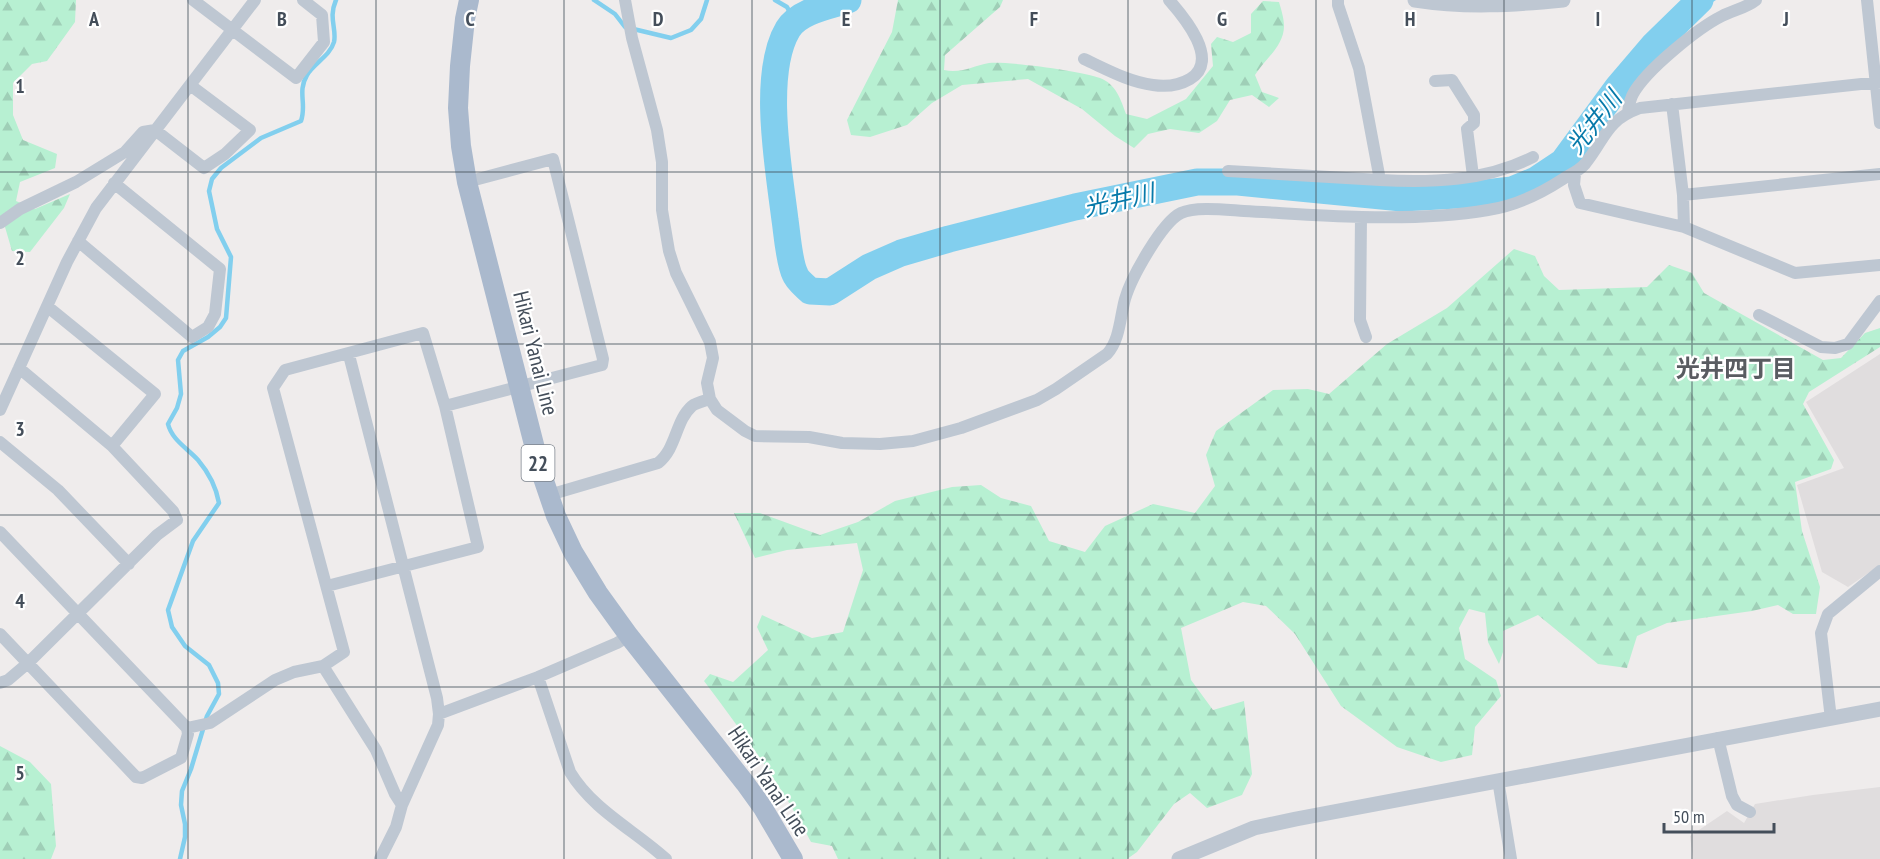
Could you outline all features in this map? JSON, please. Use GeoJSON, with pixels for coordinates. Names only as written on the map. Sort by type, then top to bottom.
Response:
{"type":"FeatureCollection","features":[{"type":"Feature","properties":{"kind":"main road","name":"Hikari Yanai Line"},"geometry":{"type":"LineString","coordinates":[[469,0],[460,66],[458,108],[467,182],[541,472],[549,495],[573,552],[598,593],[745,783],[763,808],[793,859]]}},
{"type":"Feature","properties":{"kind":"street"},"geometry":{"type":"LineString","coordinates":[[193,0],[296,78],[324,42],[322,15],[303,0]]}},
{"type":"Feature","properties":{"kind":"street"},"geometry":{"type":"LineString","coordinates":[[0,410],[78,241],[96,208],[255,0]]}},
{"type":"Feature","properties":{"kind":"street"},"geometry":{"type":"LineString","coordinates":[[625,0],[632,38],[657,130],[662,162],[662,210],[669,251],[676,273],[710,342],[713,358],[707,383],[710,399],[717,410],[755,436],[809,437],[842,443],[879,444],[913,441],[961,428],[1036,400],[1056,389],[1107,354],[1114,346],[1125,298],[1134,274],[1170,222],[1180,213],[1192,210],[1221,209],[1361,217],[1405,217],[1489,210],[1520,203],[1575,174],[1584,165],[1613,122],[1628,112],[1640,108],[1878,82]]}},
{"type":"Feature","properties":{"kind":"street"},"geometry":{"type":"LineString","coordinates":[[1084,59],[1130,79],[1152,85],[1176,85],[1194,77],[1201,66],[1202,53],[1196,35],[1169,0]]}},
{"type":"Feature","properties":{"kind":"street"},"geometry":{"type":"LineString","coordinates":[[1338,0],[1359,68],[1380,180]]}},
{"type":"Feature","properties":{"kind":"street"},"geometry":{"type":"LineString","coordinates":[[1415,0],[1447,5],[1563,0]]}},
{"type":"Feature","properties":{"kind":"street"},"geometry":{"type":"LineString","coordinates":[[1628,112],[1632,96],[1644,78],[1699,29],[1724,15],[1749,6],[1756,0]]}},
{"type":"Feature","properties":{"kind":"street"},"geometry":{"type":"LineString","coordinates":[[1867,0],[1878,82],[1880,123]]}},
{"type":"Feature","properties":{"kind":"street"},"geometry":{"type":"LineString","coordinates":[[1435,81],[1452,80],[1474,115],[1474,123],[1467,129],[1473,176]]}},
{"type":"Feature","properties":{"kind":"street"},"geometry":{"type":"LineString","coordinates":[[0,223],[20,209],[76,182],[125,152],[143,132],[155,130],[204,168],[225,154],[250,130],[190,85]]}},
{"type":"Feature","properties":{"kind":"street"},"geometry":{"type":"LineString","coordinates":[[1672,104],[1683,195],[1684,227]]}},
{"type":"Feature","properties":{"kind":"street"},"geometry":{"type":"LineString","coordinates":[[1228,171],[1400,182],[1437,181],[1473,176],[1516,166],[1533,157]]}},
{"type":"Feature","properties":{"kind":"street"},"geometry":{"type":"LineString","coordinates":[[445,406],[602,365],[603,359],[553,159],[467,182]]}},
{"type":"Feature","properties":{"kind":"street"},"geometry":{"type":"LineString","coordinates":[[1575,174],[1574,185],[1580,202],[1684,227],[1795,273],[1880,265]]}},
{"type":"Feature","properties":{"kind":"street"},"geometry":{"type":"LineString","coordinates":[[1683,195],[1880,174]]}},
{"type":"Feature","properties":{"kind":"street"},"geometry":{"type":"LineString","coordinates":[[78,241],[192,337],[208,327],[215,314],[220,269],[114,183]]}},
{"type":"Feature","properties":{"kind":"street"},"geometry":{"type":"LineString","coordinates":[[1361,217],[1360,320],[1366,337]]}},
{"type":"Feature","properties":{"kind":"street"},"geometry":{"type":"LineString","coordinates":[[1759,315],[1821,347],[1835,348],[1848,344],[1879,304]]}},
{"type":"Feature","properties":{"kind":"street"},"geometry":{"type":"LineString","coordinates":[[48,307],[155,394],[111,446]]}},
{"type":"Feature","properties":{"kind":"street"},"geometry":{"type":"LineString","coordinates":[[0,634],[136,777],[142,778],[181,758],[188,734],[198,725],[275,680],[294,672],[323,666],[344,652],[273,388],[285,370],[349,355],[423,333],[445,406],[478,547],[327,586]]}},
{"type":"Feature","properties":{"kind":"street"},"geometry":{"type":"LineString","coordinates":[[349,355],[405,567],[439,714],[438,724],[402,805],[396,827],[380,859]]}},
{"type":"Feature","properties":{"kind":"street"},"geometry":{"type":"LineString","coordinates":[[0,683],[8,680],[28,663],[157,535],[177,520],[173,511],[111,446],[19,368]]}},
{"type":"Feature","properties":{"kind":"street"},"geometry":{"type":"LineString","coordinates":[[549,495],[658,463],[665,458],[679,426],[692,406],[710,399]]}},
{"type":"Feature","properties":{"kind":"street"},"geometry":{"type":"LineString","coordinates":[[0,442],[58,490],[129,564]]}},
{"type":"Feature","properties":{"kind":"street"},"geometry":{"type":"LineString","coordinates":[[0,532],[79,614],[198,725]]}},
{"type":"Feature","properties":{"kind":"street"},"geometry":{"type":"LineString","coordinates":[[1831,719],[1821,633],[1828,614],[1880,571]]}},
{"type":"Feature","properties":{"kind":"street"},"geometry":{"type":"LineString","coordinates":[[439,714],[538,677],[629,636]]}},
{"type":"Feature","properties":{"kind":"street"},"geometry":{"type":"LineString","coordinates":[[323,666],[376,750],[402,805]]}},
{"type":"Feature","properties":{"kind":"street"},"geometry":{"type":"LineString","coordinates":[[538,677],[570,772],[578,786],[594,803],[649,843],[666,859]]}},
{"type":"Feature","properties":{"kind":"street"},"geometry":{"type":"LineString","coordinates":[[1179,859],[1254,828],[1880,709]]}},
{"type":"Feature","properties":{"kind":"street"},"geometry":{"type":"LineString","coordinates":[[1718,738],[1732,796],[1737,805],[1750,812]]}},
{"type":"Feature","properties":{"kind":"street"},"geometry":{"type":"LineString","coordinates":[[1498,780],[1510,859]]}},
{"type":"Feature","properties":{"kind":"shaded area"},"geometry":{"type":"Polygon","coordinates":[[[1880,354],[1880,565],[1848,587],[1822,572],[1797,485],[1844,468],[1806,402],[1880,354]]]}},
{"type":"Feature","properties":{"kind":"shaded area"},"geometry":{"type":"Polygon","coordinates":[[[1880,787],[1880,859],[1693,859],[1690,836],[1727,811],[1744,823],[1755,804],[1880,787]]]}},
{"type":"Feature","properties":{"kind":"green space"},"geometry":{"type":"Polygon","coordinates":[[[0,0],[76,0],[75,22],[47,61],[32,64],[13,83],[13,115],[23,140],[57,154],[55,168],[20,182],[16,201],[35,209],[70,194],[64,208],[30,252],[12,251],[5,227],[0,221],[0,0]]]}},
{"type":"Feature","properties":{"kind":"green space"},"geometry":{"type":"Polygon","coordinates":[[[898,0],[1003,0],[1000,7],[945,55],[944,70],[961,70],[998,63],[1045,67],[1091,75],[1106,81],[1114,88],[1126,114],[1147,119],[1186,99],[1213,66],[1211,44],[1217,37],[1233,42],[1251,33],[1251,14],[1263,1],[1279,2],[1284,20],[1281,40],[1255,75],[1262,92],[1279,98],[1269,107],[1252,95],[1230,100],[1217,121],[1199,133],[1170,129],[1148,134],[1134,148],[1115,136],[1082,109],[1028,79],[962,85],[932,103],[907,125],[870,137],[851,135],[847,120],[892,32],[898,0]]]}},
{"type":"Feature","properties":{"kind":"green space"},"geometry":{"type":"Polygon","coordinates":[[[1514,249],[1535,256],[1544,276],[1559,290],[1647,287],[1669,265],[1692,273],[1704,293],[1823,360],[1841,358],[1865,333],[1880,328],[1880,347],[1809,392],[1803,404],[1834,460],[1831,469],[1795,482],[1802,531],[1820,587],[1816,614],[1793,614],[1778,605],[1667,623],[1637,636],[1627,668],[1598,664],[1538,615],[1503,631],[1503,652],[1499,664],[1488,642],[1485,613],[1469,609],[1459,628],[1465,659],[1496,680],[1501,696],[1475,727],[1472,755],[1441,762],[1397,747],[1341,706],[1295,634],[1266,606],[1243,602],[1181,628],[1191,680],[1213,710],[1244,701],[1252,774],[1242,795],[1207,808],[1190,793],[1174,804],[1137,852],[1127,859],[838,859],[832,846],[811,842],[774,779],[704,681],[710,674],[733,682],[768,650],[757,627],[762,615],[812,638],[843,632],[863,570],[857,543],[787,550],[755,558],[734,513],[760,513],[820,535],[858,522],[895,501],[952,487],[981,485],[1001,498],[1031,506],[1049,541],[1085,552],[1105,526],[1153,504],[1195,513],[1215,486],[1206,455],[1216,431],[1273,390],[1308,389],[1329,394],[1387,344],[1447,308],[1514,249]]]}},
{"type":"Feature","properties":{"kind":"green space"},"geometry":{"type":"Polygon","coordinates":[[[0,746],[30,762],[51,784],[56,846],[51,859],[0,859],[0,746]]]}},
{"type":"Feature","properties":{"kind":"water"},"geometry":{"type":"Polygon","coordinates":[[[1688,0],[1716,0],[1671,29],[1688,0]]]}},
{"type":"Feature","properties":{"kind":"waterway"},"geometry":{"type":"LineString","coordinates":[[180,859],[185,837],[181,805],[182,791],[207,716],[219,694],[218,683],[209,665],[185,646],[172,627],[168,610],[193,541],[219,503],[214,485],[206,470],[176,439],[168,424],[177,408],[181,394],[178,360],[183,351],[208,337],[220,327],[226,318],[231,257],[217,229],[209,191],[212,179],[221,168],[261,138],[301,121],[304,81],[334,42],[333,12],[336,0]]}},
{"type":"Feature","properties":{"kind":"waterway"},"geometry":{"type":"LineString","coordinates":[[594,0],[615,14],[625,27],[671,38],[691,30],[701,19],[707,0]]}},
{"type":"Feature","properties":{"kind":"waterway"},"geometry":{"type":"LineString","coordinates":[[775,0],[787,7],[794,20]]}},
{"type":"Feature","properties":{"kind":"waterway","name":"光井川"},"geometry":{"type":"LineString","coordinates":[[848,0],[807,13],[793,23],[780,48],[775,71],[776,149],[791,262],[799,281],[810,291],[830,292],[869,267],[901,253],[949,239],[1075,207],[1197,182],[1238,182],[1402,198],[1512,190],[1536,180],[1563,162],[1618,87],[1653,46],[1700,0]]}},
{"type":"Feature","properties":{"kind":"district","name":"光井四丁目"},"geometry":{"type":"Point","coordinates":[1736,368]}}]}
